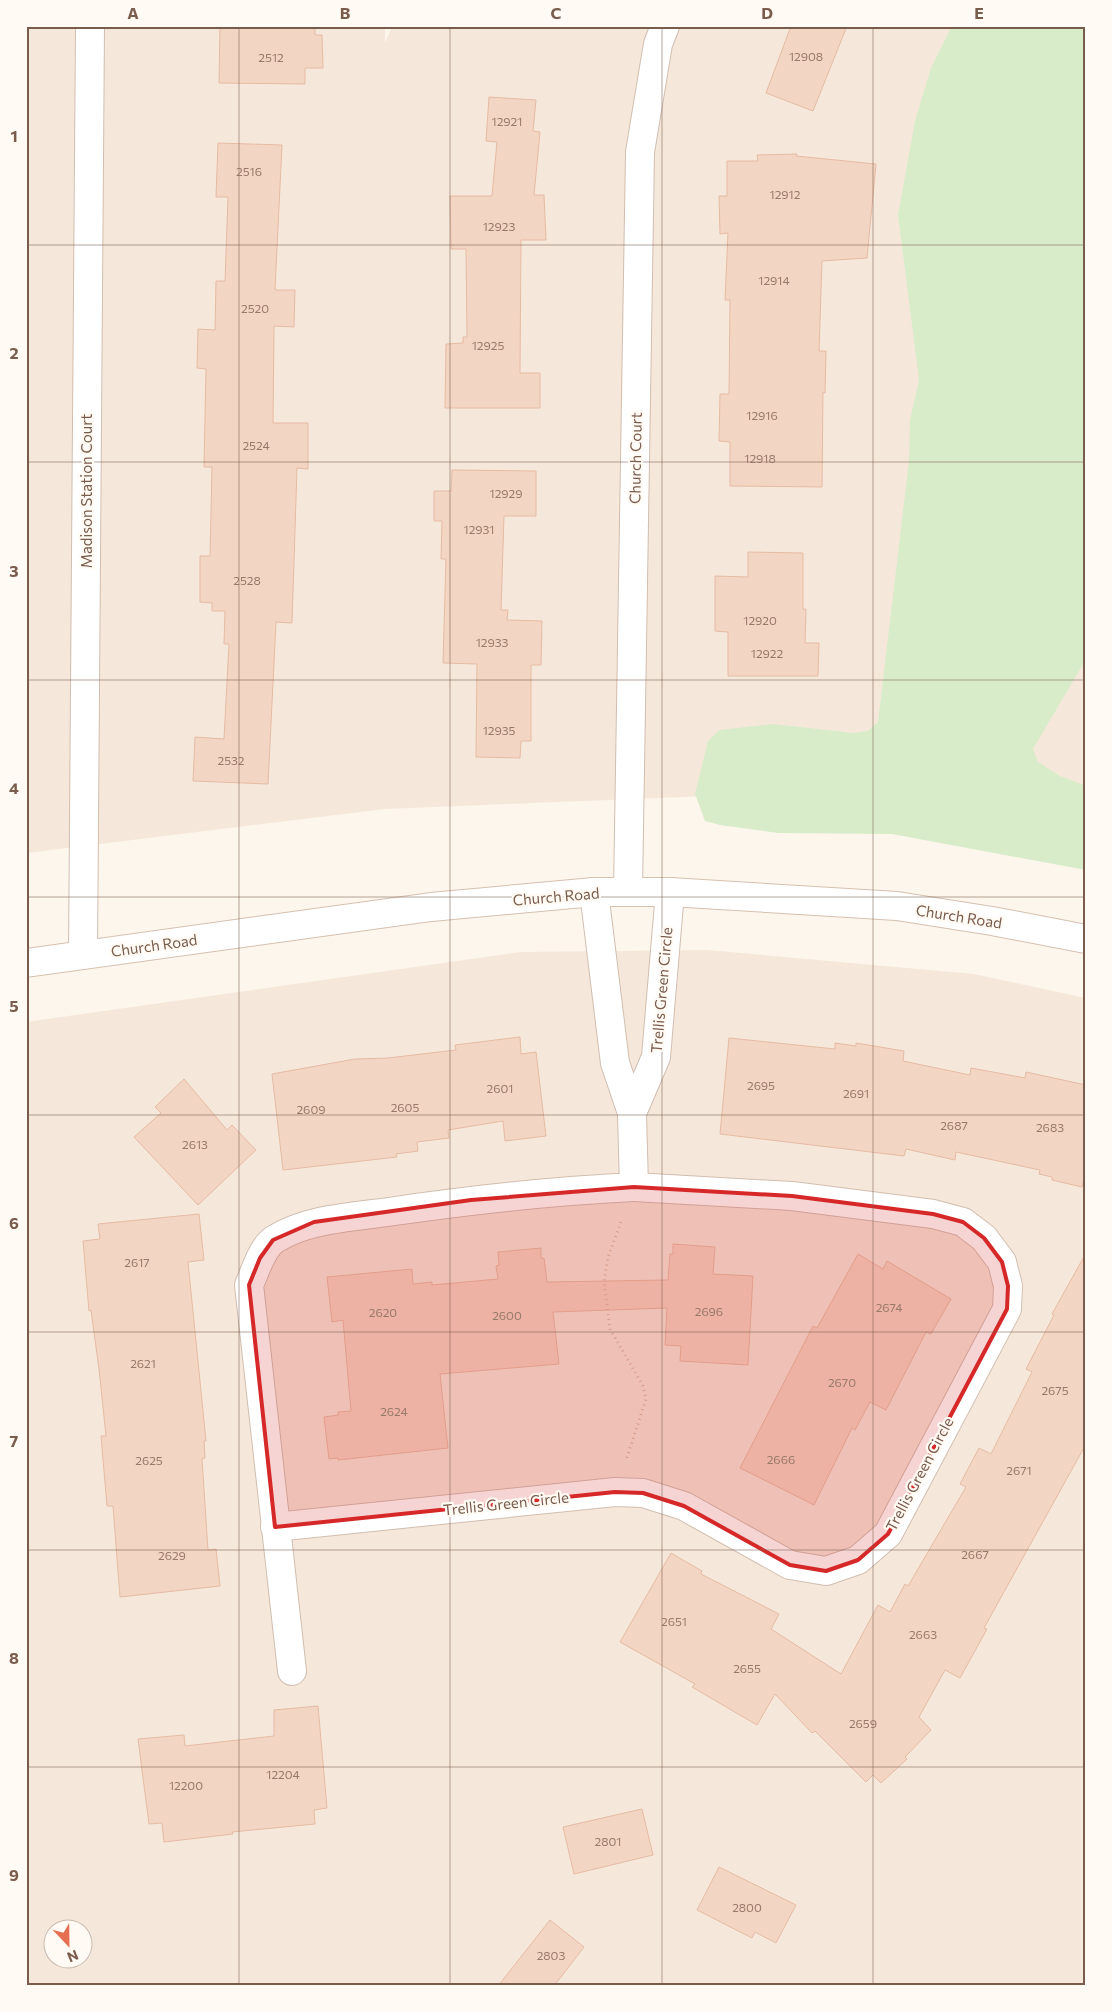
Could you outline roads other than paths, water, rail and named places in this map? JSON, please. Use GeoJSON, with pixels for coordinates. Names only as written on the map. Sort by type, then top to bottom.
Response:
{"type":"FeatureCollection","features":[{"type":"Feature","properties":{"kind":"street","name":"Madison Station Court"},"geometry":{"type":"LineString","coordinates":[[83,955],[90,26]]}},
{"type":"Feature","properties":{"kind":"street","name":"Church Court"},"geometry":{"type":"LineString","coordinates":[[628,892],[640,152],[658,44],[664,26]]}},
{"type":"Feature","properties":{"kind":"street","name":"Church Road"},"geometry":{"type":"LineString","coordinates":[[26,963],[431,907],[594,892],[670,892],[897,906],[992,921],[1086,939]]}},
{"type":"Feature","properties":{"kind":"street","name":"Trellis Green Circle"},"geometry":{"type":"LineString","coordinates":[[594,892],[614,1063],[632,1113],[634,1187]]}},
{"type":"Feature","properties":{"kind":"street","name":"Trellis Green Circle"},"geometry":{"type":"LineString","coordinates":[[632,1113],[656,1057],[670,892]]}},
{"type":"Feature","properties":{"kind":"street","name":"Trellis Green Circle"},"geometry":{"type":"LineString","coordinates":[[275,1527],[615,1492],[643,1493],[684,1506],[790,1565],[826,1571],[858,1560],[888,1534],[1007,1309],[1008,1286],[1002,1262],[984,1238],[963,1222],[933,1214],[792,1196],[634,1187],[471,1200],[314,1222],[273,1240],[260,1258],[249,1285],[275,1527],[292,1671]]}}]}
